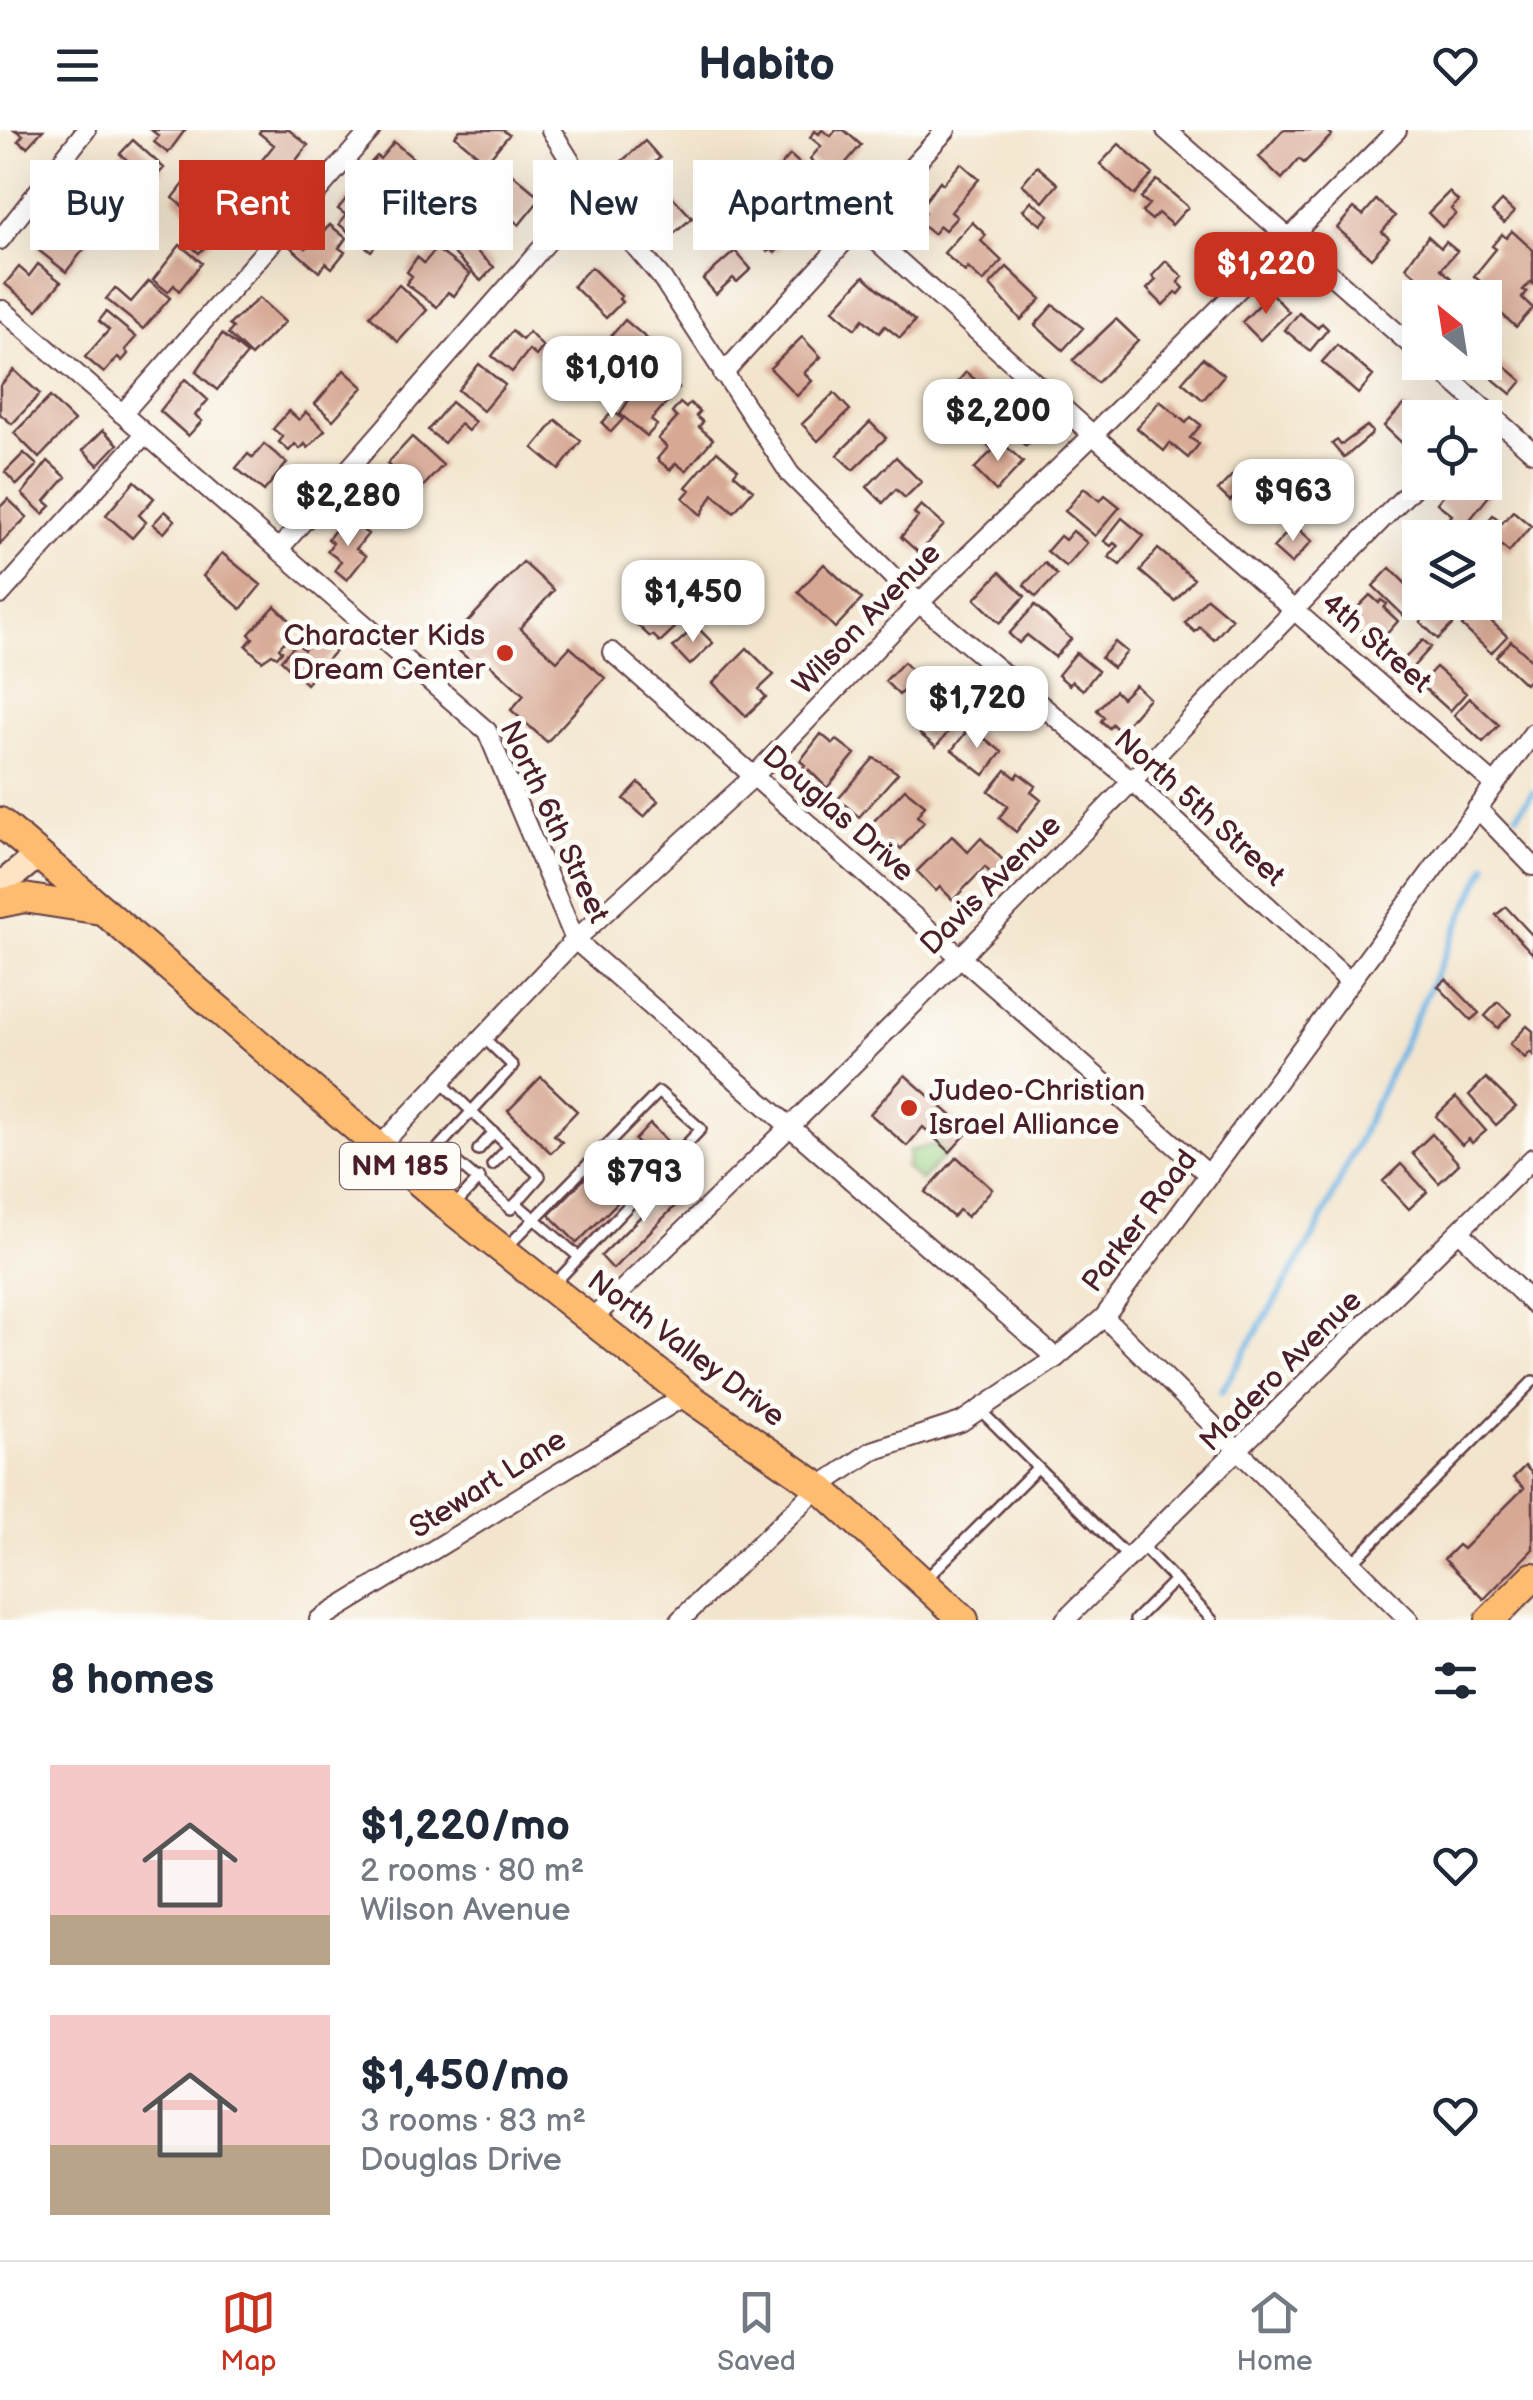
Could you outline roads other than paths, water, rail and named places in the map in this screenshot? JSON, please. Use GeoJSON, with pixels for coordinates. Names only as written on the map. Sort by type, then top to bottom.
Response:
{"type":"FeatureCollection","features":[{"type":"Feature","properties":{"kind":"main road","name":"North Valley Drive"},"geometry":{"type":"LineString","coordinates":[[0,822],[451,1209],[686,1395],[819,1488],[964,1620]]}},
{"type":"Feature","properties":{"kind":"main road"},"geometry":{"type":"LineString","coordinates":[[0,903],[24,898],[102,910]]}},
{"type":"Feature","properties":{"kind":"main road"},"geometry":{"type":"LineString","coordinates":[[1490,1620],[1533,1576]]}},
{"type":"Feature","properties":{"kind":"street"},"geometry":{"type":"LineString","coordinates":[[0,240],[86,130]]}},
{"type":"Feature","properties":{"kind":"street"},"geometry":{"type":"LineString","coordinates":[[122,414],[371,130]]}},
{"type":"Feature","properties":{"kind":"street","name":"North 5th Street"},"geometry":{"type":"LineString","coordinates":[[552,130],[570,160]]}},
{"type":"Feature","properties":{"kind":"street"},"geometry":{"type":"LineString","coordinates":[[919,160],[946,130]]}},
{"type":"Feature","properties":{"kind":"street"},"geometry":{"type":"LineString","coordinates":[[1166,130],[1402,337]]}},
{"type":"Feature","properties":{"kind":"street","name":"Wilson Avenue"},"geometry":{"type":"LineString","coordinates":[[378,1148],[575,940],[753,777],[918,603],[1093,435],[1397,130]]}},
{"type":"Feature","properties":{"kind":"street"},"geometry":{"type":"LineString","coordinates":[[279,549],[540,250]]}},
{"type":"Feature","properties":{"kind":"street","name":"North 5th Street"},"geometry":{"type":"LineString","coordinates":[[638,250],[662,278],[790,474],[918,603],[1132,782],[1349,980]]}},
{"type":"Feature","properties":{"kind":"street"},"geometry":{"type":"LineString","coordinates":[[723,374],[838,250]]}},
{"type":"Feature","properties":{"kind":"street","name":"4th Street"},"geometry":{"type":"LineString","coordinates":[[887,250],[1494,784]]}},
{"type":"Feature","properties":{"kind":"street","name":"North 6th Street"},"geometry":{"type":"LineString","coordinates":[[3,310],[487,731],[575,940],[1056,1358]]}},
{"type":"Feature","properties":{"kind":"street"},"geometry":{"type":"LineString","coordinates":[[1450,380],[1470,400]]}},
{"type":"Feature","properties":{"kind":"street"},"geometry":{"type":"LineString","coordinates":[[1502,428],[1533,452]]}},
{"type":"Feature","properties":{"kind":"street"},"geometry":{"type":"LineString","coordinates":[[0,595],[145,434]]}},
{"type":"Feature","properties":{"kind":"street","name":"Davis Avenue"},"geometry":{"type":"LineString","coordinates":[[592,1320],[792,1126],[1132,782],[1402,499]]}},
{"type":"Feature","properties":{"kind":"street","name":"Douglas Drive"},"geometry":{"type":"LineString","coordinates":[[612,652],[1209,1176]]}},
{"type":"Feature","properties":{"kind":"street","name":"Parker Road"},"geometry":{"type":"LineString","coordinates":[[680,1620],[819,1488],[872,1452],[960,1422],[1056,1358],[1104,1317],[1533,732]]}},
{"type":"Feature","properties":{"kind":"street"},"geometry":{"type":"LineString","coordinates":[[1477,808],[1533,866]]}},
{"type":"Feature","properties":{"kind":"street"},"geometry":{"type":"LineString","coordinates":[[0,886],[38,856]]}},
{"type":"Feature","properties":{"kind":"street","name":"Madero Avenue"},"geometry":{"type":"LineString","coordinates":[[1066,1620],[1533,1158]]}},
{"type":"Feature","properties":{"kind":"street"},"geometry":{"type":"LineString","coordinates":[[1460,1232],[1533,1304]]}},
{"type":"Feature","properties":{"kind":"street"},"geometry":{"type":"LineString","coordinates":[[1104,1317],[1409,1620]]}},
{"type":"Feature","properties":{"kind":"street","name":"Stewart Lane"},"geometry":{"type":"LineString","coordinates":[[320,1620],[686,1395]]}},
{"type":"Feature","properties":{"kind":"lane"},"geometry":{"type":"LineString","coordinates":[[441,1082],[472,1111],[494,1132],[509,1147],[540,1176],[511,1208],[464,1164],[439,1147],[472,1111],[513,1066],[483,1037]]}},
{"type":"Feature","properties":{"kind":"lane"},"geometry":{"type":"LineString","coordinates":[[504,1250],[659,1092],[701,1129],[550,1287]]}},
{"type":"Feature","properties":{"kind":"lane"},"geometry":{"type":"LineString","coordinates":[[478,1150],[494,1132]]}},
{"type":"Feature","properties":{"kind":"lane"},"geometry":{"type":"LineString","coordinates":[[492,1165],[509,1147]]}},
{"type":"Feature","properties":{"kind":"lane"},"geometry":{"type":"LineString","coordinates":[[604,1147],[646,1186]]}},
{"type":"Feature","properties":{"kind":"lane"},"geometry":{"type":"LineString","coordinates":[[451,1209],[479,1178]]}},
{"type":"Feature","properties":{"kind":"lane"},"geometry":{"type":"LineString","coordinates":[[516,1203],[579,1258]]}},
{"type":"Feature","properties":{"kind":"lane"},"geometry":{"type":"LineString","coordinates":[[1352,1563],[1533,1381]]}},
{"type":"Feature","properties":{"kind":"lane"},"geometry":{"type":"LineString","coordinates":[[979,1410],[1036,1468],[1175,1580],[1212,1620]]}},
{"type":"Feature","properties":{"kind":"lane"},"geometry":{"type":"LineString","coordinates":[[923,1582],[1036,1468]]}},
{"type":"Feature","properties":{"kind":"lane"},"geometry":{"type":"LineString","coordinates":[[1135,1620],[1175,1580]]}},
{"type":"Feature","properties":{"kind":"waterway"},"geometry":{"type":"LineString","coordinates":[[1517,815],[1533,792]]}},
{"type":"Feature","properties":{"kind":"waterway"},"geometry":{"type":"LineString","coordinates":[[1221,1392],[1316,1232],[1487,864]]}},
{"type":"Feature","properties":{"kind":"place","name":"Character Kids Dream Center"},"geometry":{"type":"Point","coordinates":[505,653]}},
{"type":"Feature","properties":{"kind":"place","name":"Judeo-Christian Israel Alliance"},"geometry":{"type":"Point","coordinates":[909,1108]}}]}
